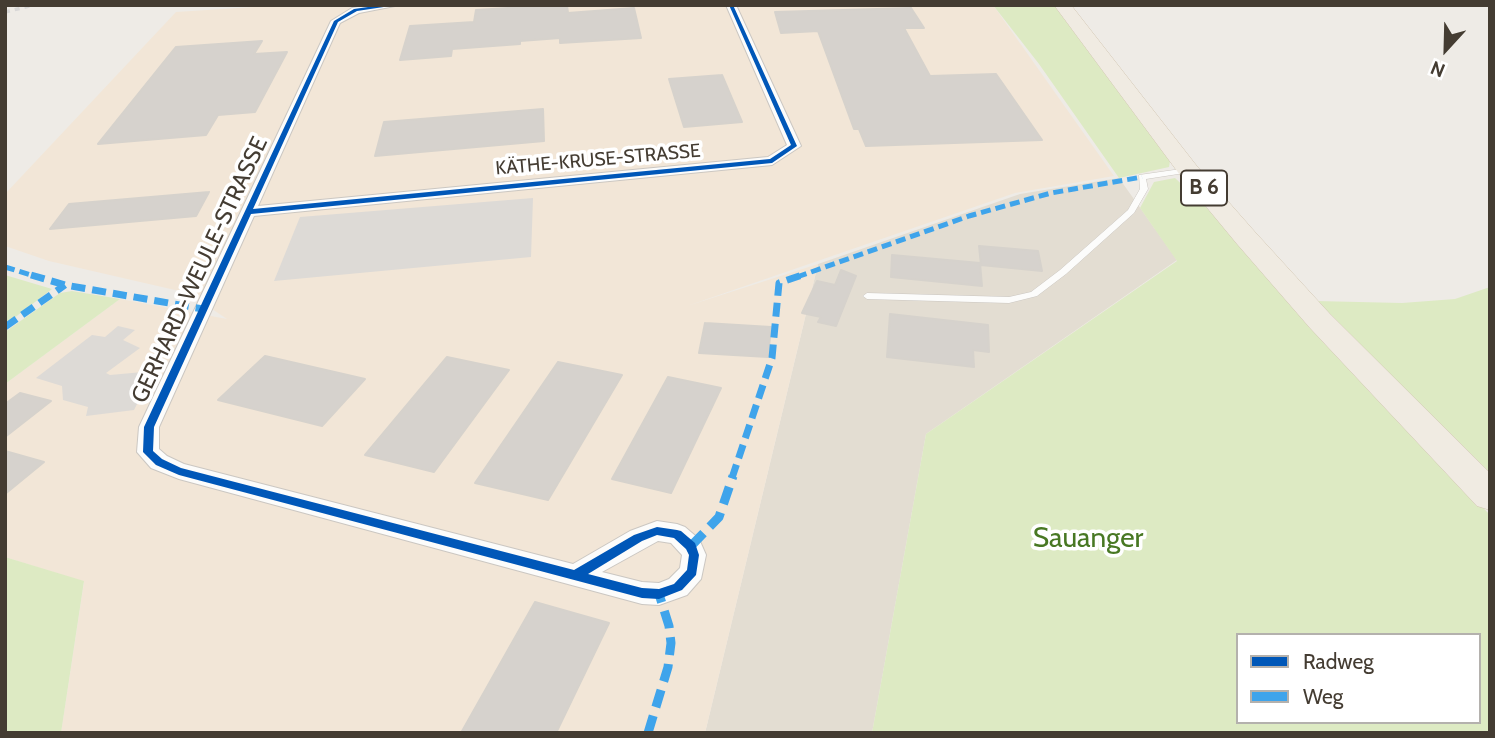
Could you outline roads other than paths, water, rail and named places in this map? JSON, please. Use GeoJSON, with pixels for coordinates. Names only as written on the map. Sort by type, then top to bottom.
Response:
{"type":"FeatureCollection","features":[{"type":"Feature","properties":{"kind":"main road","name":"B 6"},"geometry":{"type":"LineString","coordinates":[[1062,5],[1188,170],[1320,321],[1490,496]]}},
{"type":"Feature","properties":{"kind":"street","name":"GERHARD-WEULE-STRASSE"},"geometry":{"type":"LineString","coordinates":[[395,5],[361,9],[343,15],[336,21],[149,428],[148,452],[159,462],[179,471],[578,574]]}},
{"type":"Feature","properties":{"kind":"street","name":"KÄTHE-KRUSE-STRASSE"},"geometry":{"type":"LineString","coordinates":[[247,212],[772,161],[794,146],[731,5]]}},
{"type":"Feature","properties":{"kind":"lane"},"geometry":{"type":"LineString","coordinates":[[867,296],[1009,300],[1034,294],[1063,272],[1131,211],[1144,188],[1142,177],[1188,170]]}},
{"type":"Feature","properties":{"kind":"railway"},"geometry":{"type":"LineString","coordinates":[[5,12],[34,5]]}},
{"type":"Feature","properties":{"kind":"park label","name":"Sauanger"},"geometry":{"type":"Point","coordinates":[1088,539]}}]}
